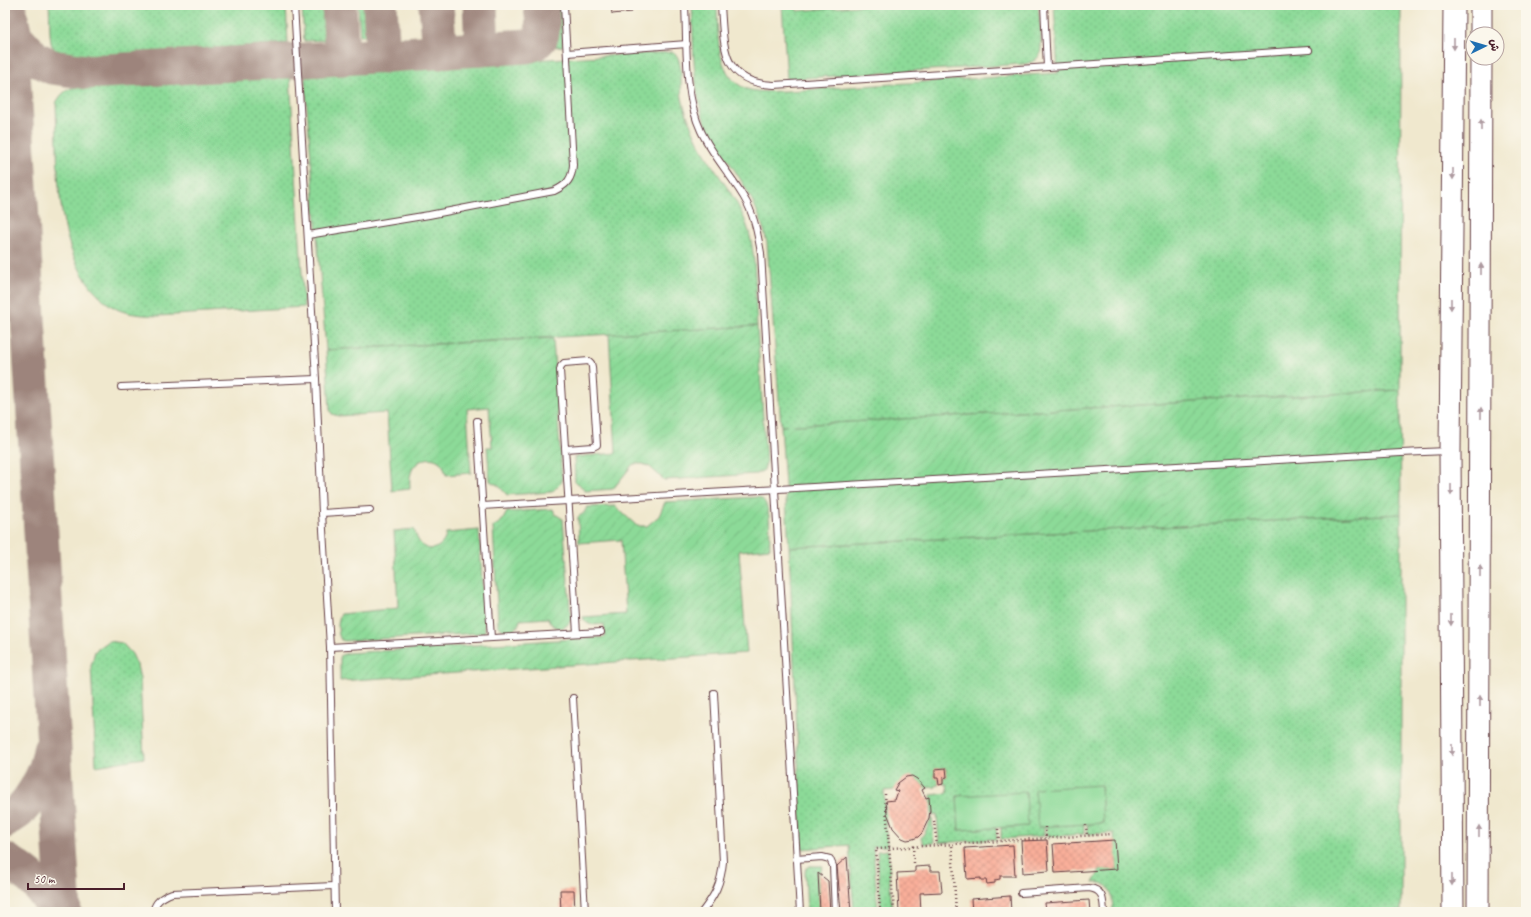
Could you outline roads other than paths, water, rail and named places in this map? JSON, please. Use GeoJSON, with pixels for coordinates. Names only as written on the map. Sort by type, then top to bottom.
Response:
{"type":"FeatureCollection","features":[{"type":"Feature","properties":{"kind":"highway"},"geometry":{"type":"LineString","coordinates":[[1452,912],[1450,451],[1454,5]]}},
{"type":"Feature","properties":{"kind":"highway"},"geometry":{"type":"LineString","coordinates":[[1481,5],[1481,26]]}},
{"type":"Feature","properties":{"kind":"highway"},"geometry":{"type":"LineString","coordinates":[[1478,912],[1481,452],[1481,66]]}},
{"type":"Feature","properties":{"kind":"highway"},"geometry":{"type":"LineString","coordinates":[[1450,451],[1481,452]]}},
{"type":"Feature","properties":{"kind":"lane"},"geometry":{"type":"LineString","coordinates":[[294,5],[330,647],[335,912]]}},
{"type":"Feature","properties":{"kind":"lane"},"geometry":{"type":"LineString","coordinates":[[308,235],[437,214],[554,191],[565,185],[571,177],[573,165],[564,5]]}},
{"type":"Feature","properties":{"kind":"lane"},"geometry":{"type":"LineString","coordinates":[[685,5],[690,90],[695,118],[708,146],[747,203],[758,236],[761,253],[800,912]]}},
{"type":"Feature","properties":{"kind":"lane"},"geometry":{"type":"LineString","coordinates":[[721,5],[724,43],[727,57],[734,69],[745,79],[759,84],[774,85],[1309,50]]}},
{"type":"Feature","properties":{"kind":"lane"},"geometry":{"type":"LineString","coordinates":[[1044,5],[1047,67]]}},
{"type":"Feature","properties":{"kind":"lane"},"geometry":{"type":"LineString","coordinates":[[567,52],[687,44]]}},
{"type":"Feature","properties":{"kind":"lane"},"geometry":{"type":"LineString","coordinates":[[566,449],[593,447],[597,443],[592,367],[589,361],[564,363],[561,366],[576,633]]}},
{"type":"Feature","properties":{"kind":"lane"},"geometry":{"type":"LineString","coordinates":[[121,387],[316,379]]}},
{"type":"Feature","properties":{"kind":"lane"},"geometry":{"type":"LineString","coordinates":[[477,421],[490,638]]}},
{"type":"Feature","properties":{"kind":"lane"},"geometry":{"type":"LineString","coordinates":[[482,506],[1401,452],[1450,451]]}},
{"type":"Feature","properties":{"kind":"lane"},"geometry":{"type":"LineString","coordinates":[[322,513],[370,510]]}},
{"type":"Feature","properties":{"kind":"lane"},"geometry":{"type":"LineString","coordinates":[[330,647],[601,632]]}},
{"type":"Feature","properties":{"kind":"lane"},"geometry":{"type":"LineString","coordinates":[[702,912],[713,897],[718,886],[723,862],[714,692]]}},
{"type":"Feature","properties":{"kind":"lane"},"geometry":{"type":"LineString","coordinates":[[573,698],[585,912]]}},
{"type":"Feature","properties":{"kind":"lane"},"geometry":{"type":"LineString","coordinates":[[796,859],[822,857],[830,859],[833,866],[835,912]]}},
{"type":"Feature","properties":{"kind":"lane"},"geometry":{"type":"LineString","coordinates":[[153,912],[157,902],[164,896],[172,893],[334,886]]}},
{"type":"Feature","properties":{"kind":"lane"},"geometry":{"type":"LineString","coordinates":[[1021,893],[1095,888],[1100,891],[1103,896],[1104,912]]}}]}
